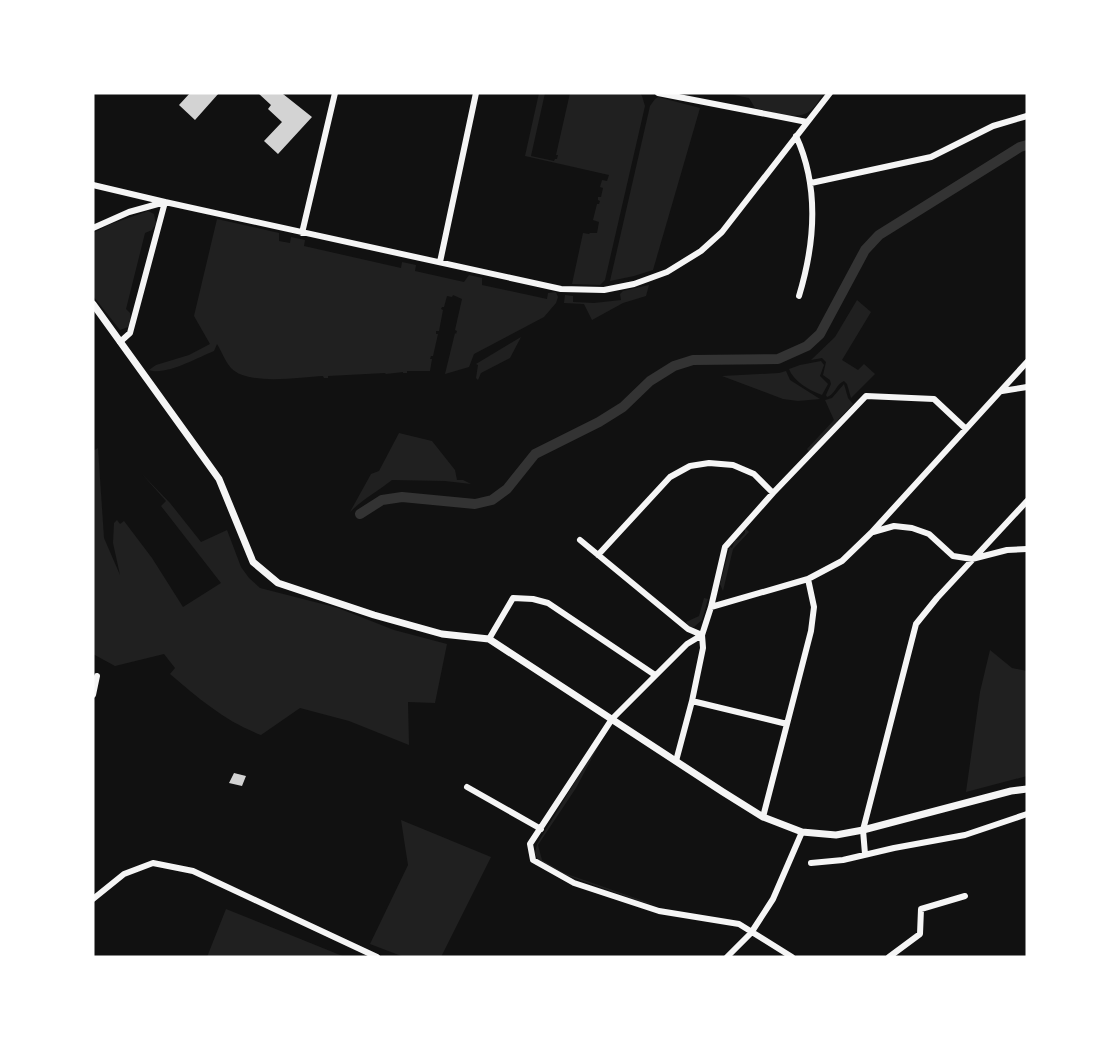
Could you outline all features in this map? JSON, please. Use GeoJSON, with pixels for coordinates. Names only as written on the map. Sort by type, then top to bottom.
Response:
{"type":"FeatureCollection","features":[{"type":"Feature","properties":{"kind":"street"},"geometry":{"type":"LineString","coordinates":[[302,233],[335,93]]}},
{"type":"Feature","properties":{"kind":"street"},"geometry":{"type":"LineString","coordinates":[[440,262],[476,93]]}},
{"type":"Feature","properties":{"kind":"street"},"geometry":{"type":"LineString","coordinates":[[658,93],[807,122]]}},
{"type":"Feature","properties":{"kind":"street"},"geometry":{"type":"LineString","coordinates":[[93,185],[561,289],[604,290],[634,284],[667,272],[701,251],[722,232],[830,93]]}},
{"type":"Feature","properties":{"kind":"street"},"geometry":{"type":"LineString","coordinates":[[811,183],[931,157],[993,126],[1027,116]]}},
{"type":"Feature","properties":{"kind":"street"},"geometry":{"type":"LineString","coordinates":[[796,136],[805,155],[811,183],[813,231],[799,296]]}},
{"type":"Feature","properties":{"kind":"street"},"geometry":{"type":"LineString","coordinates":[[93,228],[129,212],[165,202]]}},
{"type":"Feature","properties":{"kind":"street"},"geometry":{"type":"LineString","coordinates":[[120,342],[130,333],[165,202]]}},
{"type":"Feature","properties":{"kind":"street"},"geometry":{"type":"LineString","coordinates":[[93,304],[219,479],[253,562],[278,583],[442,634],[489,639],[763,817],[802,832],[836,835],[863,830],[1027,789]]}},
{"type":"Feature","properties":{"kind":"street"},"geometry":{"type":"LineString","coordinates":[[711,607],[808,579],[842,561],[871,533],[1027,362]]}},
{"type":"Feature","properties":{"kind":"street"},"geometry":{"type":"LineString","coordinates":[[1002,391],[1027,387]]}},
{"type":"Feature","properties":{"kind":"street"},"geometry":{"type":"LineString","coordinates":[[676,761],[703,648],[702,635],[725,547],[866,396],[934,399],[966,429]]}},
{"type":"Feature","properties":{"kind":"street"},"geometry":{"type":"LineString","coordinates":[[598,555],[670,477],[690,466],[709,463],[733,465],[754,474],[773,493]]}},
{"type":"Feature","properties":{"kind":"street"},"geometry":{"type":"LineString","coordinates":[[865,854],[863,830],[916,624],[1027,500]]}},
{"type":"Feature","properties":{"kind":"street"},"geometry":{"type":"LineString","coordinates":[[871,533],[894,526],[912,528],[929,534],[953,556],[972,559],[1007,550],[1027,549]]}},
{"type":"Feature","properties":{"kind":"street"},"geometry":{"type":"LineString","coordinates":[[580,540],[688,629],[702,635]]}},
{"type":"Feature","properties":{"kind":"street"},"geometry":{"type":"LineString","coordinates":[[763,817],[811,631],[814,607],[808,579]]}},
{"type":"Feature","properties":{"kind":"street"},"geometry":{"type":"LineString","coordinates":[[489,639],[513,598],[533,599],[548,603],[655,675]]}},
{"type":"Feature","properties":{"kind":"street"},"geometry":{"type":"LineString","coordinates":[[702,635],[687,644],[612,719],[530,844],[533,860],[574,883],[659,911],[739,924],[792,957]]}},
{"type":"Feature","properties":{"kind":"street"},"geometry":{"type":"LineString","coordinates":[[93,695],[97,676]]}},
{"type":"Feature","properties":{"kind":"street"},"geometry":{"type":"LineString","coordinates":[[692,701],[787,724]]}},
{"type":"Feature","properties":{"kind":"street"},"geometry":{"type":"LineString","coordinates":[[467,787],[541,829]]}},
{"type":"Feature","properties":{"kind":"street"},"geometry":{"type":"LineString","coordinates":[[811,863],[843,860],[965,835],[1027,814]]}},
{"type":"Feature","properties":{"kind":"street"},"geometry":{"type":"LineString","coordinates":[[726,957],[751,933],[773,899],[802,832]]}},
{"type":"Feature","properties":{"kind":"street"},"geometry":{"type":"LineString","coordinates":[[93,899],[124,874],[153,863],[193,872],[377,957]]}},
{"type":"Feature","properties":{"kind":"street"},"geometry":{"type":"LineString","coordinates":[[889,957],[920,934],[920,909],[965,896]]}},
{"type":"Feature","properties":{"kind":"shaded area"},"geometry":{"type":"Polygon","coordinates":[[[539,93],[545,93],[531,156],[554,161],[558,155],[570,93],[640,93],[642,96],[645,106],[605,280],[600,285],[572,284],[583,233],[597,233],[599,222],[593,220],[600,201],[598,197],[601,197],[602,180],[607,181],[609,175],[525,156],[539,93]]]}},
{"type":"Feature","properties":{"kind":"shaded area"},"geometry":{"type":"Polygon","coordinates":[[[724,93],[824,93],[810,111],[790,116],[755,108],[749,98],[724,93]]]}},
{"type":"Feature","properties":{"kind":"shaded area"},"geometry":{"type":"Polygon","coordinates":[[[658,97],[700,108],[653,270],[610,281],[650,106],[658,97]]]}},
{"type":"Feature","properties":{"kind":"shaded area"},"geometry":{"type":"Polygon","coordinates":[[[148,211],[154,214],[156,224],[152,230],[145,233],[126,309],[130,313],[131,322],[128,327],[120,330],[93,296],[93,233],[148,211]]]}},
{"type":"Feature","properties":{"kind":"shaded area"},"geometry":{"type":"Polygon","coordinates":[[[217,219],[279,233],[279,241],[290,243],[291,237],[305,240],[304,246],[401,268],[402,262],[416,265],[415,271],[464,282],[469,275],[482,278],[482,285],[547,299],[548,293],[556,292],[558,297],[544,317],[474,354],[469,367],[445,374],[457,331],[455,330],[462,299],[453,295],[447,296],[441,309],[443,310],[439,331],[436,331],[438,334],[433,356],[430,359],[430,371],[328,378],[262,379],[239,374],[231,368],[217,344],[214,351],[181,365],[164,371],[149,370],[210,344],[194,316],[217,219]]]}},
{"type":"Feature","properties":{"kind":"shaded area"},"geometry":{"type":"Polygon","coordinates":[[[649,285],[646,296],[623,303],[592,320],[584,304],[564,303],[565,295],[573,296],[573,302],[621,300],[620,294],[623,291],[649,285]]]}},
{"type":"Feature","properties":{"kind":"shaded area"},"geometry":{"type":"Polygon","coordinates":[[[857,300],[871,312],[842,360],[858,370],[864,364],[875,374],[851,398],[844,381],[827,397],[831,384],[823,375],[826,362],[822,358],[811,360],[835,337],[857,300]]]}},
{"type":"Feature","properties":{"kind":"shaded area"},"geometry":{"type":"Polygon","coordinates":[[[521,337],[510,358],[481,373],[478,380],[476,378],[476,364],[521,337]]]}},
{"type":"Feature","properties":{"kind":"shaded area"},"geometry":{"type":"Polygon","coordinates":[[[821,361],[824,365],[820,376],[828,384],[822,395],[798,382],[789,369],[821,361]]]}},
{"type":"Feature","properties":{"kind":"shaded area"},"geometry":{"type":"Polygon","coordinates":[[[786,371],[790,380],[820,399],[783,399],[722,376],[779,373],[786,371]]]}},
{"type":"Feature","properties":{"kind":"shaded area"},"geometry":{"type":"Polygon","coordinates":[[[844,384],[853,404],[837,421],[838,426],[809,452],[807,449],[834,420],[825,400],[832,398],[844,384]]]}},
{"type":"Feature","properties":{"kind":"shaded area"},"geometry":{"type":"Polygon","coordinates":[[[399,433],[432,441],[455,470],[457,480],[471,484],[392,480],[350,512],[371,474],[379,471],[399,433]]]}},
{"type":"Feature","properties":{"kind":"shaded area"},"geometry":{"type":"Polygon","coordinates":[[[98,448],[104,538],[120,575],[113,543],[114,523],[117,520],[120,524],[124,521],[152,558],[183,607],[221,583],[161,506],[166,501],[142,474],[170,503],[201,542],[227,530],[241,567],[260,588],[338,608],[394,630],[447,644],[435,703],[408,702],[409,745],[349,721],[300,708],[261,735],[224,716],[191,692],[170,674],[175,668],[164,654],[115,666],[93,654],[93,451],[98,448]]]}},
{"type":"Feature","properties":{"kind":"shaded area"},"geometry":{"type":"Polygon","coordinates":[[[745,528],[749,532],[733,549],[723,591],[720,584],[730,547],[745,533],[745,528]]]}},
{"type":"Feature","properties":{"kind":"shaded area"},"geometry":{"type":"Polygon","coordinates":[[[704,598],[708,599],[702,620],[690,627],[686,622],[699,616],[704,598]]]}},
{"type":"Feature","properties":{"kind":"shaded area"},"geometry":{"type":"Polygon","coordinates":[[[990,650],[1012,668],[1027,671],[1027,776],[966,792],[980,692],[990,650]]]}},
{"type":"Feature","properties":{"kind":"shaded area"},"geometry":{"type":"Polygon","coordinates":[[[608,728],[576,788],[538,845],[542,860],[564,873],[655,905],[560,873],[538,860],[535,853],[537,844],[608,728]]]}},
{"type":"Feature","properties":{"kind":"shaded area"},"geometry":{"type":"Polygon","coordinates":[[[401,820],[491,857],[441,957],[404,957],[370,944],[408,865],[401,820]]]}},
{"type":"Feature","properties":{"kind":"shaded area"},"geometry":{"type":"Polygon","coordinates":[[[226,909],[345,957],[207,957],[226,909]]]}},
{"type":"Feature","properties":{"kind":"building"},"geometry":{"type":"Polygon","coordinates":[[[190,93],[219,93],[195,120],[179,105],[190,93]]]}},
{"type":"Feature","properties":{"kind":"building"},"geometry":{"type":"Polygon","coordinates":[[[258,93],[285,93],[283,94],[312,117],[278,154],[264,141],[282,122],[268,109],[271,105],[258,93]]]}},
{"type":"Feature","properties":{"kind":"building"},"geometry":{"type":"Polygon","coordinates":[[[234,773],[246,776],[242,786],[229,783],[234,773]]]}},
{"type":"Feature","properties":{"kind":"waterway"},"geometry":{"type":"LineString","coordinates":[[360,514],[382,500],[402,497],[475,504],[492,500],[507,489],[535,454],[623,407],[650,381],[674,366],[693,360],[778,359],[807,346],[820,334],[865,250],[879,235],[1027,145]]}}]}
